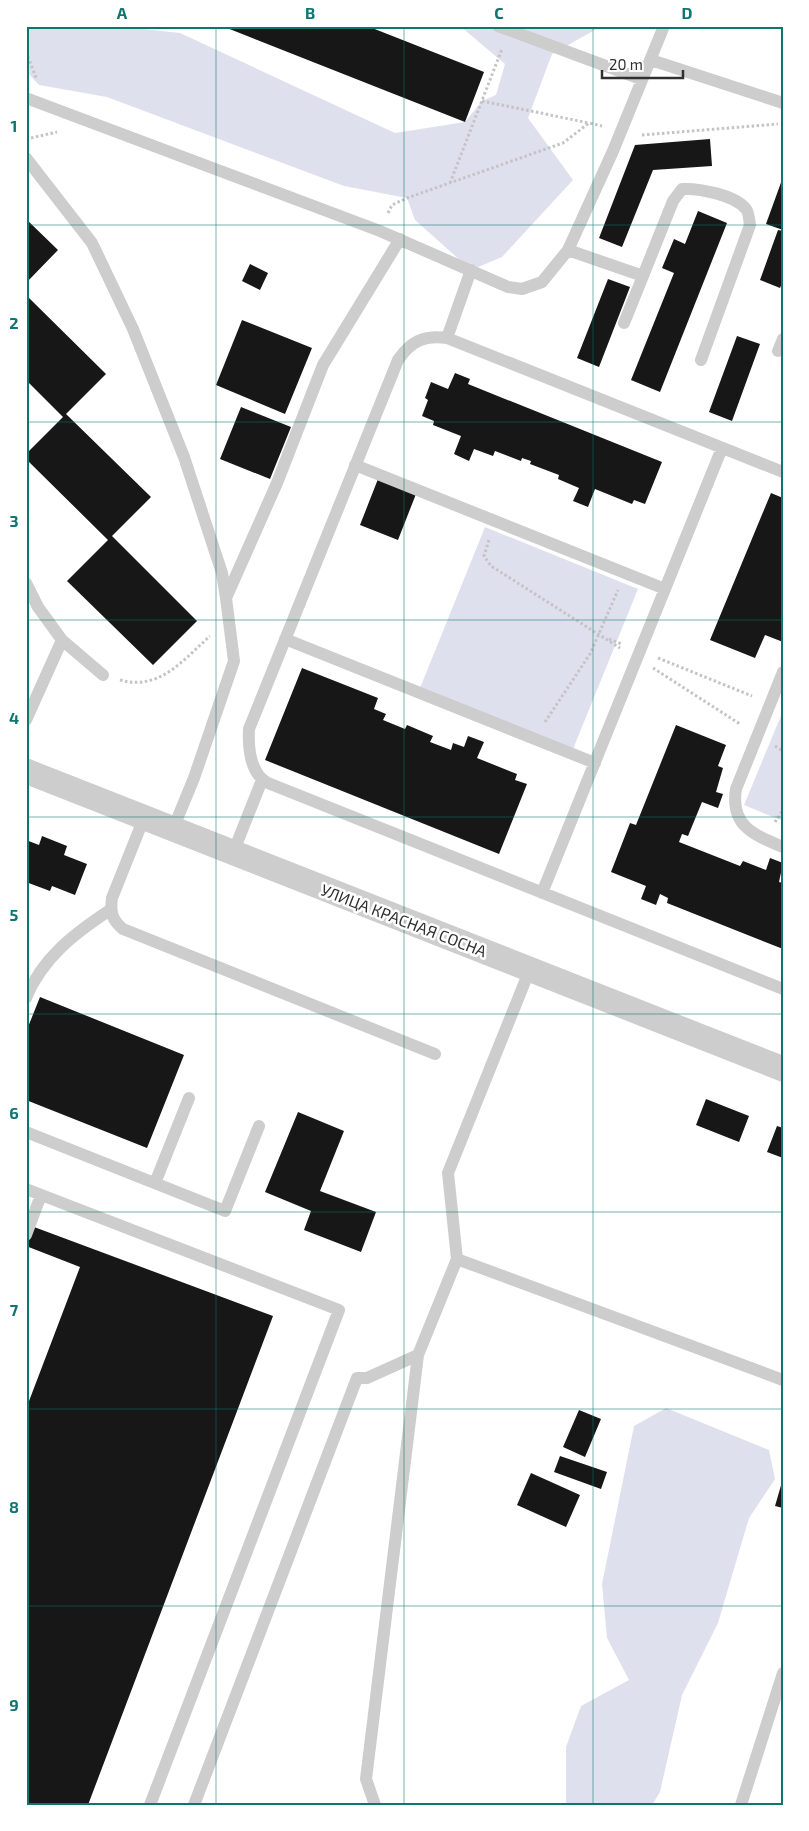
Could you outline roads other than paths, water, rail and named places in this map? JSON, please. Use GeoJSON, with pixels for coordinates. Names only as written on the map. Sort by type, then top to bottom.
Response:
{"type":"FeatureCollection","features":[{"type":"Feature","properties":{"kind":"street","name":"УЛИЦА КРАСНАЯ СОСНА"},"geometry":{"type":"LineString","coordinates":[[26,771],[783,1069]]}},
{"type":"Feature","properties":{"kind":"lane"},"geometry":{"type":"LineString","coordinates":[[26,98],[96,122],[380,231],[508,287],[522,289],[542,282],[568,250],[613,151],[664,26]]}},
{"type":"Feature","properties":{"kind":"lane"},"geometry":{"type":"LineString","coordinates":[[504,29],[642,79]]}},
{"type":"Feature","properties":{"kind":"lane"},"geometry":{"type":"LineString","coordinates":[[651,60],[783,103]]}},
{"type":"Feature","properties":{"kind":"lane"},"geometry":{"type":"LineString","coordinates":[[26,158],[92,243],[134,329],[184,457],[222,573],[234,660],[194,778],[173,829]]}},
{"type":"Feature","properties":{"kind":"lane"},"geometry":{"type":"LineString","coordinates":[[624,323],[673,201],[682,189],[696,188],[738,202],[748,211],[750,225],[701,360]]}},
{"type":"Feature","properties":{"kind":"lane"},"geometry":{"type":"LineString","coordinates":[[226,598],[277,483],[323,365],[400,239]]}},
{"type":"Feature","properties":{"kind":"lane"},"geometry":{"type":"LineString","coordinates":[[568,250],[643,276]]}},
{"type":"Feature","properties":{"kind":"lane"},"geometry":{"type":"LineString","coordinates":[[447,338],[471,270]]}},
{"type":"Feature","properties":{"kind":"lane"},"geometry":{"type":"LineString","coordinates":[[783,472],[447,338],[433,336],[416,340],[407,347],[398,360],[249,729],[250,752],[262,780],[783,989]]}},
{"type":"Feature","properties":{"kind":"lane"},"geometry":{"type":"LineString","coordinates":[[778,351],[783,339]]}},
{"type":"Feature","properties":{"kind":"lane"},"geometry":{"type":"LineString","coordinates":[[542,893],[722,448]]}},
{"type":"Feature","properties":{"kind":"lane"},"geometry":{"type":"LineString","coordinates":[[355,465],[665,589]]}},
{"type":"Feature","properties":{"kind":"lane"},"geometry":{"type":"LineString","coordinates":[[26,583],[38,607],[62,640],[103,675]]}},
{"type":"Feature","properties":{"kind":"lane"},"geometry":{"type":"LineString","coordinates":[[285,639],[595,763]]}},
{"type":"Feature","properties":{"kind":"lane"},"geometry":{"type":"LineString","coordinates":[[26,720],[62,640]]}},
{"type":"Feature","properties":{"kind":"lane"},"geometry":{"type":"LineString","coordinates":[[783,672],[736,789],[735,808],[743,826],[752,834],[783,846]]}},
{"type":"Feature","properties":{"kind":"lane"},"geometry":{"type":"LineString","coordinates":[[233,853],[262,780]]}},
{"type":"Feature","properties":{"kind":"lane"},"geometry":{"type":"LineString","coordinates":[[144,818],[112,898],[110,910],[114,922],[123,929],[435,1054]]}},
{"type":"Feature","properties":{"kind":"lane"},"geometry":{"type":"LineString","coordinates":[[26,998],[32,984],[56,952],[82,929],[110,910]]}},
{"type":"Feature","properties":{"kind":"lane"},"geometry":{"type":"LineString","coordinates":[[375,1805],[366,1779],[418,1355],[457,1259],[448,1172],[530,969]]}},
{"type":"Feature","properties":{"kind":"lane"},"geometry":{"type":"LineString","coordinates":[[154,1183],[188,1098]]}},
{"type":"Feature","properties":{"kind":"lane"},"geometry":{"type":"LineString","coordinates":[[26,1132],[225,1211],[259,1126]]}},
{"type":"Feature","properties":{"kind":"lane"},"geometry":{"type":"LineString","coordinates":[[26,1189],[339,1310],[150,1805]]}},
{"type":"Feature","properties":{"kind":"lane"},"geometry":{"type":"LineString","coordinates":[[26,1235],[41,1194]]}},
{"type":"Feature","properties":{"kind":"lane"},"geometry":{"type":"LineString","coordinates":[[457,1259],[783,1380]]}},
{"type":"Feature","properties":{"kind":"lane"},"geometry":{"type":"LineString","coordinates":[[194,1805],[357,1378],[367,1378],[418,1355]]}},
{"type":"Feature","properties":{"kind":"lane"},"geometry":{"type":"LineString","coordinates":[[741,1805],[783,1673]]}}]}
